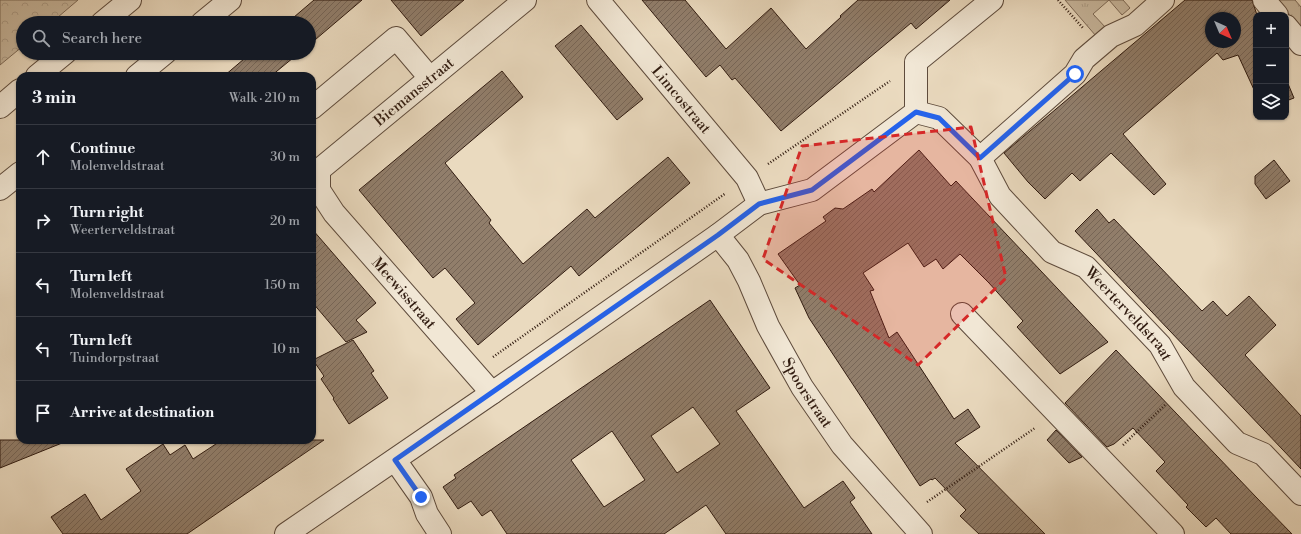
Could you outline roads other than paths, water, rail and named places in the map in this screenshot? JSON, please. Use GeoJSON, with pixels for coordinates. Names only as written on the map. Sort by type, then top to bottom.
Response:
{"type":"FeatureCollection","features":[{"type":"Feature","properties":{"kind":"street"},"geometry":{"type":"LineString","coordinates":[[111,16],[130,0]]}},
{"type":"Feature","properties":{"kind":"street"},"geometry":{"type":"LineString","coordinates":[[211,16],[230,0]]}},
{"type":"Feature","properties":{"kind":"street","name":"Biemansstraat"},"geometry":{"type":"LineString","coordinates":[[319,190],[319,170],[525,0]]}},
{"type":"Feature","properties":{"kind":"street","name":"Limcostraat"},"geometry":{"type":"LineString","coordinates":[[598,0],[747,178],[759,204]]}},
{"type":"Feature","properties":{"kind":"street"},"geometry":{"type":"LineString","coordinates":[[286,534],[492,393],[718,235],[759,204],[812,190],[916,112],[916,62],[992,0]]}},
{"type":"Feature","properties":{"kind":"street"},"geometry":{"type":"LineString","coordinates":[[980,158],[1075,74],[1084,59],[1099,46],[1111,36],[1135,25],[1163,0]]}},
{"type":"Feature","properties":{"kind":"street"},"geometry":{"type":"LineString","coordinates":[[1264,0],[1274,12]]}},
{"type":"Feature","properties":{"kind":"street"},"geometry":{"type":"LineString","coordinates":[[1289,30],[1301,44]]}},
{"type":"Feature","properties":{"kind":"street"},"geometry":{"type":"LineString","coordinates":[[316,105],[396,38],[430,78]]}},
{"type":"Feature","properties":{"kind":"street"},"geometry":{"type":"LineString","coordinates":[[42,72],[56,60]]}},
{"type":"Feature","properties":{"kind":"street"},"geometry":{"type":"LineString","coordinates":[[142,72],[156,60]]}},
{"type":"Feature","properties":{"kind":"street"},"geometry":{"type":"LineString","coordinates":[[0,107],[16,93]]}},
{"type":"Feature","properties":{"kind":"street","name":"Weerterveldstraat"},"geometry":{"type":"LineString","coordinates":[[916,112],[939,118],[980,158],[1000,196],[1052,252],[1086,267],[1160,345],[1184,387],[1237,443],[1263,454],[1301,494]]}},
{"type":"Feature","properties":{"kind":"street"},"geometry":{"type":"LineString","coordinates":[[0,189],[16,176]]}},
{"type":"Feature","properties":{"kind":"street","name":"Meewisstraat"},"geometry":{"type":"LineString","coordinates":[[319,190],[334,214],[492,393]]}},
{"type":"Feature","properties":{"kind":"street","name":"Spoorstraat"},"geometry":{"type":"LineString","coordinates":[[718,235],[738,260],[749,281],[768,326],[802,387],[842,444],[921,534]]}},
{"type":"Feature","properties":{"kind":"street"},"geometry":{"type":"LineString","coordinates":[[962,314],[1173,534]]}},
{"type":"Feature","properties":{"kind":"street"},"geometry":{"type":"LineString","coordinates":[[395,460],[421,497],[427,514],[440,534]]}}]}
